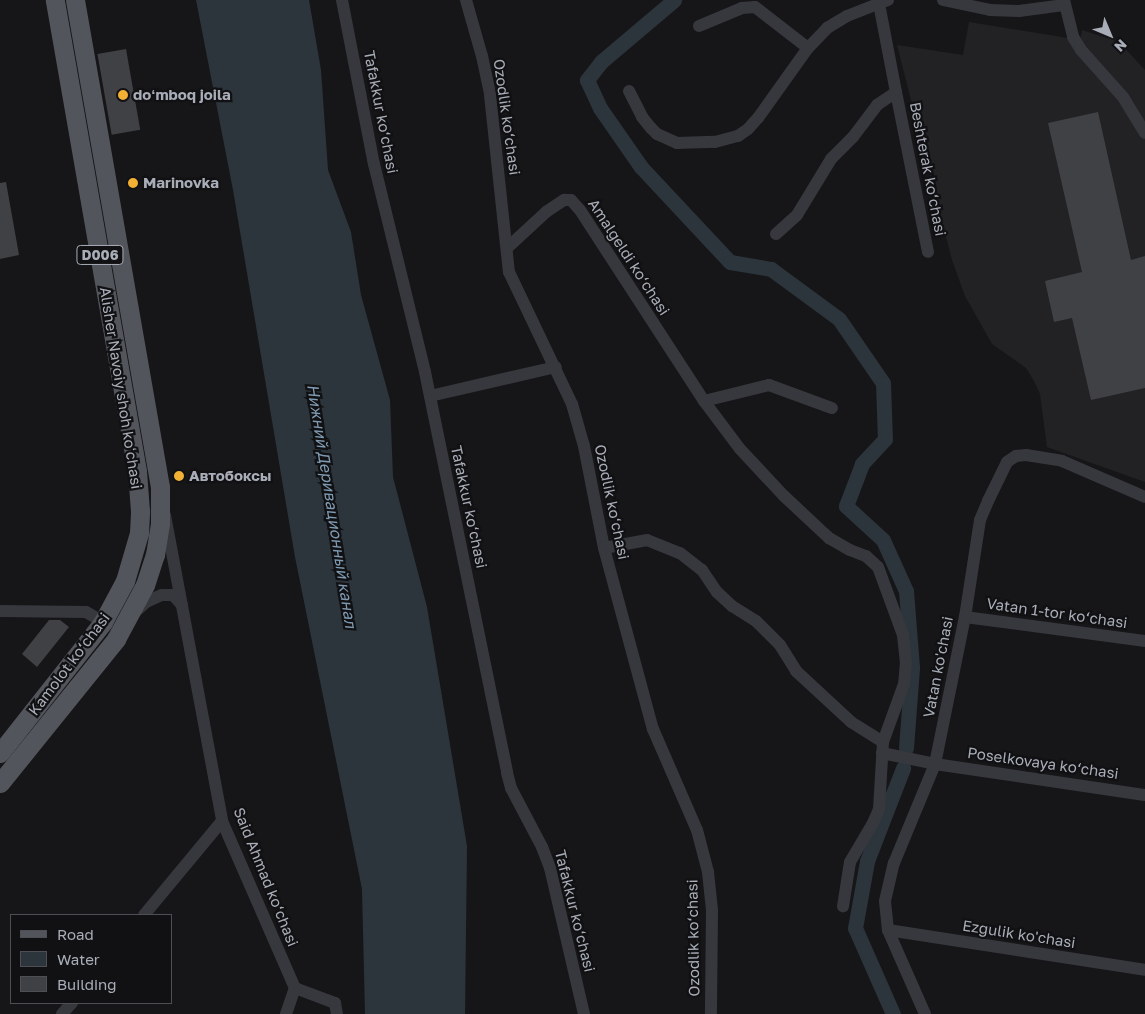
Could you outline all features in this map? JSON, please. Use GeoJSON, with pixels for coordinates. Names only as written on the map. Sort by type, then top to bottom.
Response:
{"type":"FeatureCollection","features":[{"type":"Feature","properties":{"kind":"main road","name":"Alisher Navoiy shoh koʻchasi"},"geometry":{"type":"LineString","coordinates":[[55,0],[137,471],[140,511]]}},
{"type":"Feature","properties":{"kind":"main road","name":"Alisher Navoiy shoh koʻchasi"},"geometry":{"type":"LineString","coordinates":[[74,0],[160,487]]}},
{"type":"Feature","properties":{"kind":"main road","name":"D006"},"geometry":{"type":"LineString","coordinates":[[0,782],[116,639],[130,616],[155,555],[160,524],[160,487]]}},
{"type":"Feature","properties":{"kind":"main road","name":"Kamolot ko‘chasi"},"geometry":{"type":"LineString","coordinates":[[0,753],[103,622],[125,582],[134,554],[140,511]]}},
{"type":"Feature","properties":{"kind":"street","name":"Tafakkur ko‘chasi"},"geometry":{"type":"LineString","coordinates":[[342,0],[374,164],[430,396],[507,773],[511,788],[542,847],[550,868],[584,1014]]}},
{"type":"Feature","properties":{"kind":"street","name":"Ozodlik ko‘chasi"},"geometry":{"type":"LineString","coordinates":[[466,0],[482,56],[490,95],[510,272],[572,404],[584,446],[604,548],[653,729],[697,830],[708,872],[712,911],[711,1014]]}},
{"type":"Feature","properties":{"kind":"street"},"geometry":{"type":"LineString","coordinates":[[943,0],[990,10],[1019,11],[1064,3],[1073,36],[1081,50],[1123,97],[1145,133]]}},
{"type":"Feature","properties":{"kind":"street","name":"Beshterak ko‘chasi"},"geometry":{"type":"LineString","coordinates":[[629,91],[642,117],[658,134],[677,143],[715,142],[738,136],[758,118],[808,48],[827,28],[847,16],[884,2],[896,92],[928,252]]}},
{"type":"Feature","properties":{"kind":"street"},"geometry":{"type":"LineString","coordinates":[[699,26],[742,8],[754,7],[808,48]]}},
{"type":"Feature","properties":{"kind":"street","name":"Beshterak ko‘chasi"},"geometry":{"type":"LineString","coordinates":[[776,234],[797,215],[831,159],[852,137],[877,105],[896,92]]}},
{"type":"Feature","properties":{"kind":"street","name":"Amalgeldi ko‘chasi"},"geometry":{"type":"LineString","coordinates":[[507,248],[546,212],[564,200],[571,200],[580,210],[704,402],[740,449],[798,510],[838,544],[866,556],[878,567],[903,635],[906,662],[904,684],[894,706],[883,748],[879,808],[873,823],[850,862],[843,906]]}},
{"type":"Feature","properties":{"kind":"street"},"geometry":{"type":"LineString","coordinates":[[430,396],[556,367]]}},
{"type":"Feature","properties":{"kind":"street"},"geometry":{"type":"LineString","coordinates":[[704,402],[769,386],[832,408]]}},
{"type":"Feature","properties":{"kind":"street","name":"Vatan ko'chasi"},"geometry":{"type":"LineString","coordinates":[[925,1014],[888,930],[885,901],[894,863],[935,764],[965,617],[980,520],[1007,462],[1016,456],[1026,455],[1062,461],[1145,497]]}},
{"type":"Feature","properties":{"kind":"street","name":"Said Ahmad ko‘chasi"},"geometry":{"type":"LineString","coordinates":[[160,487],[222,821],[295,988]]}},
{"type":"Feature","properties":{"kind":"street"},"geometry":{"type":"LineString","coordinates":[[604,548],[647,540],[680,553],[702,570],[718,592],[732,606],[756,622],[780,645],[796,671],[851,722],[883,748]]}},
{"type":"Feature","properties":{"kind":"street"},"geometry":{"type":"LineString","coordinates":[[130,616],[146,602],[162,595],[173,595],[182,605]]}},
{"type":"Feature","properties":{"kind":"street"},"geometry":{"type":"LineString","coordinates":[[0,611],[86,612],[103,622]]}},
{"type":"Feature","properties":{"kind":"street","name":"Vatan 1-tor ko‘chasi"},"geometry":{"type":"LineString","coordinates":[[965,617],[1145,641]]}},
{"type":"Feature","properties":{"kind":"street","name":"Poselkovaya ko‘chasi"},"geometry":{"type":"LineString","coordinates":[[883,748],[935,764],[1145,795]]}},
{"type":"Feature","properties":{"kind":"street"},"geometry":{"type":"LineString","coordinates":[[145,914],[222,821]]}},
{"type":"Feature","properties":{"kind":"street","name":"Ezgulik ko'chasi"},"geometry":{"type":"LineString","coordinates":[[888,930],[1145,970]]}},
{"type":"Feature","properties":{"kind":"street"},"geometry":{"type":"LineString","coordinates":[[286,1014],[295,988],[335,1002],[337,1014]]}},
{"type":"Feature","properties":{"kind":"street"},"geometry":{"type":"LineString","coordinates":[[62,1014],[71,1004]]}},
{"type":"Feature","properties":{"kind":"shaded area"},"geometry":{"type":"Polygon","coordinates":[[[969,22],[1080,40],[1082,30],[1119,42],[1145,70],[1145,482],[1047,447],[1040,394],[1034,381],[1026,368],[992,344],[965,296],[952,260],[897,45],[963,55],[969,22]]]}},
{"type":"Feature","properties":{"kind":"water","name":"Нижний Деривационный канал"},"geometry":{"type":"Polygon","coordinates":[[[196,0],[309,0],[321,70],[328,170],[351,232],[361,295],[390,400],[393,477],[427,607],[467,846],[465,1014],[365,1014],[362,889],[295,557],[233,190],[196,0]]]}},
{"type":"Feature","properties":{"kind":"building"},"geometry":{"type":"Polygon","coordinates":[[[126,49],[140,130],[112,135],[97,54],[126,49]]]}},
{"type":"Feature","properties":{"kind":"building"},"geometry":{"type":"Polygon","coordinates":[[[1098,112],[1131,260],[1145,256],[1145,388],[1091,400],[1072,318],[1054,322],[1045,281],[1082,272],[1048,123],[1098,112]]]}},
{"type":"Feature","properties":{"kind":"building"},"geometry":{"type":"Polygon","coordinates":[[[6,182],[19,255],[0,259],[0,183],[6,182]]]}},
{"type":"Feature","properties":{"kind":"building"},"geometry":{"type":"Polygon","coordinates":[[[49,620],[60,620],[69,627],[37,667],[22,654],[49,620]]]}},
{"type":"Feature","properties":{"kind":"waterway"},"geometry":{"type":"LineString","coordinates":[[674,0],[601,62],[587,80],[600,108],[641,167],[730,262],[771,269],[839,319],[883,383],[885,439],[862,464],[846,506],[883,540],[906,591],[912,668],[906,748]]}},
{"type":"Feature","properties":{"kind":"waterway"},"geometry":{"type":"LineString","coordinates":[[893,1014],[855,928],[867,861],[903,768]]}},
{"type":"Feature","properties":{"kind":"place","name":"doʻmboq joila"},"geometry":{"type":"Point","coordinates":[123,95]}},
{"type":"Feature","properties":{"kind":"place","name":"Marinovka"},"geometry":{"type":"Point","coordinates":[133,183]}},
{"type":"Feature","properties":{"kind":"place","name":"Автобоксы"},"geometry":{"type":"Point","coordinates":[179,476]}}]}
